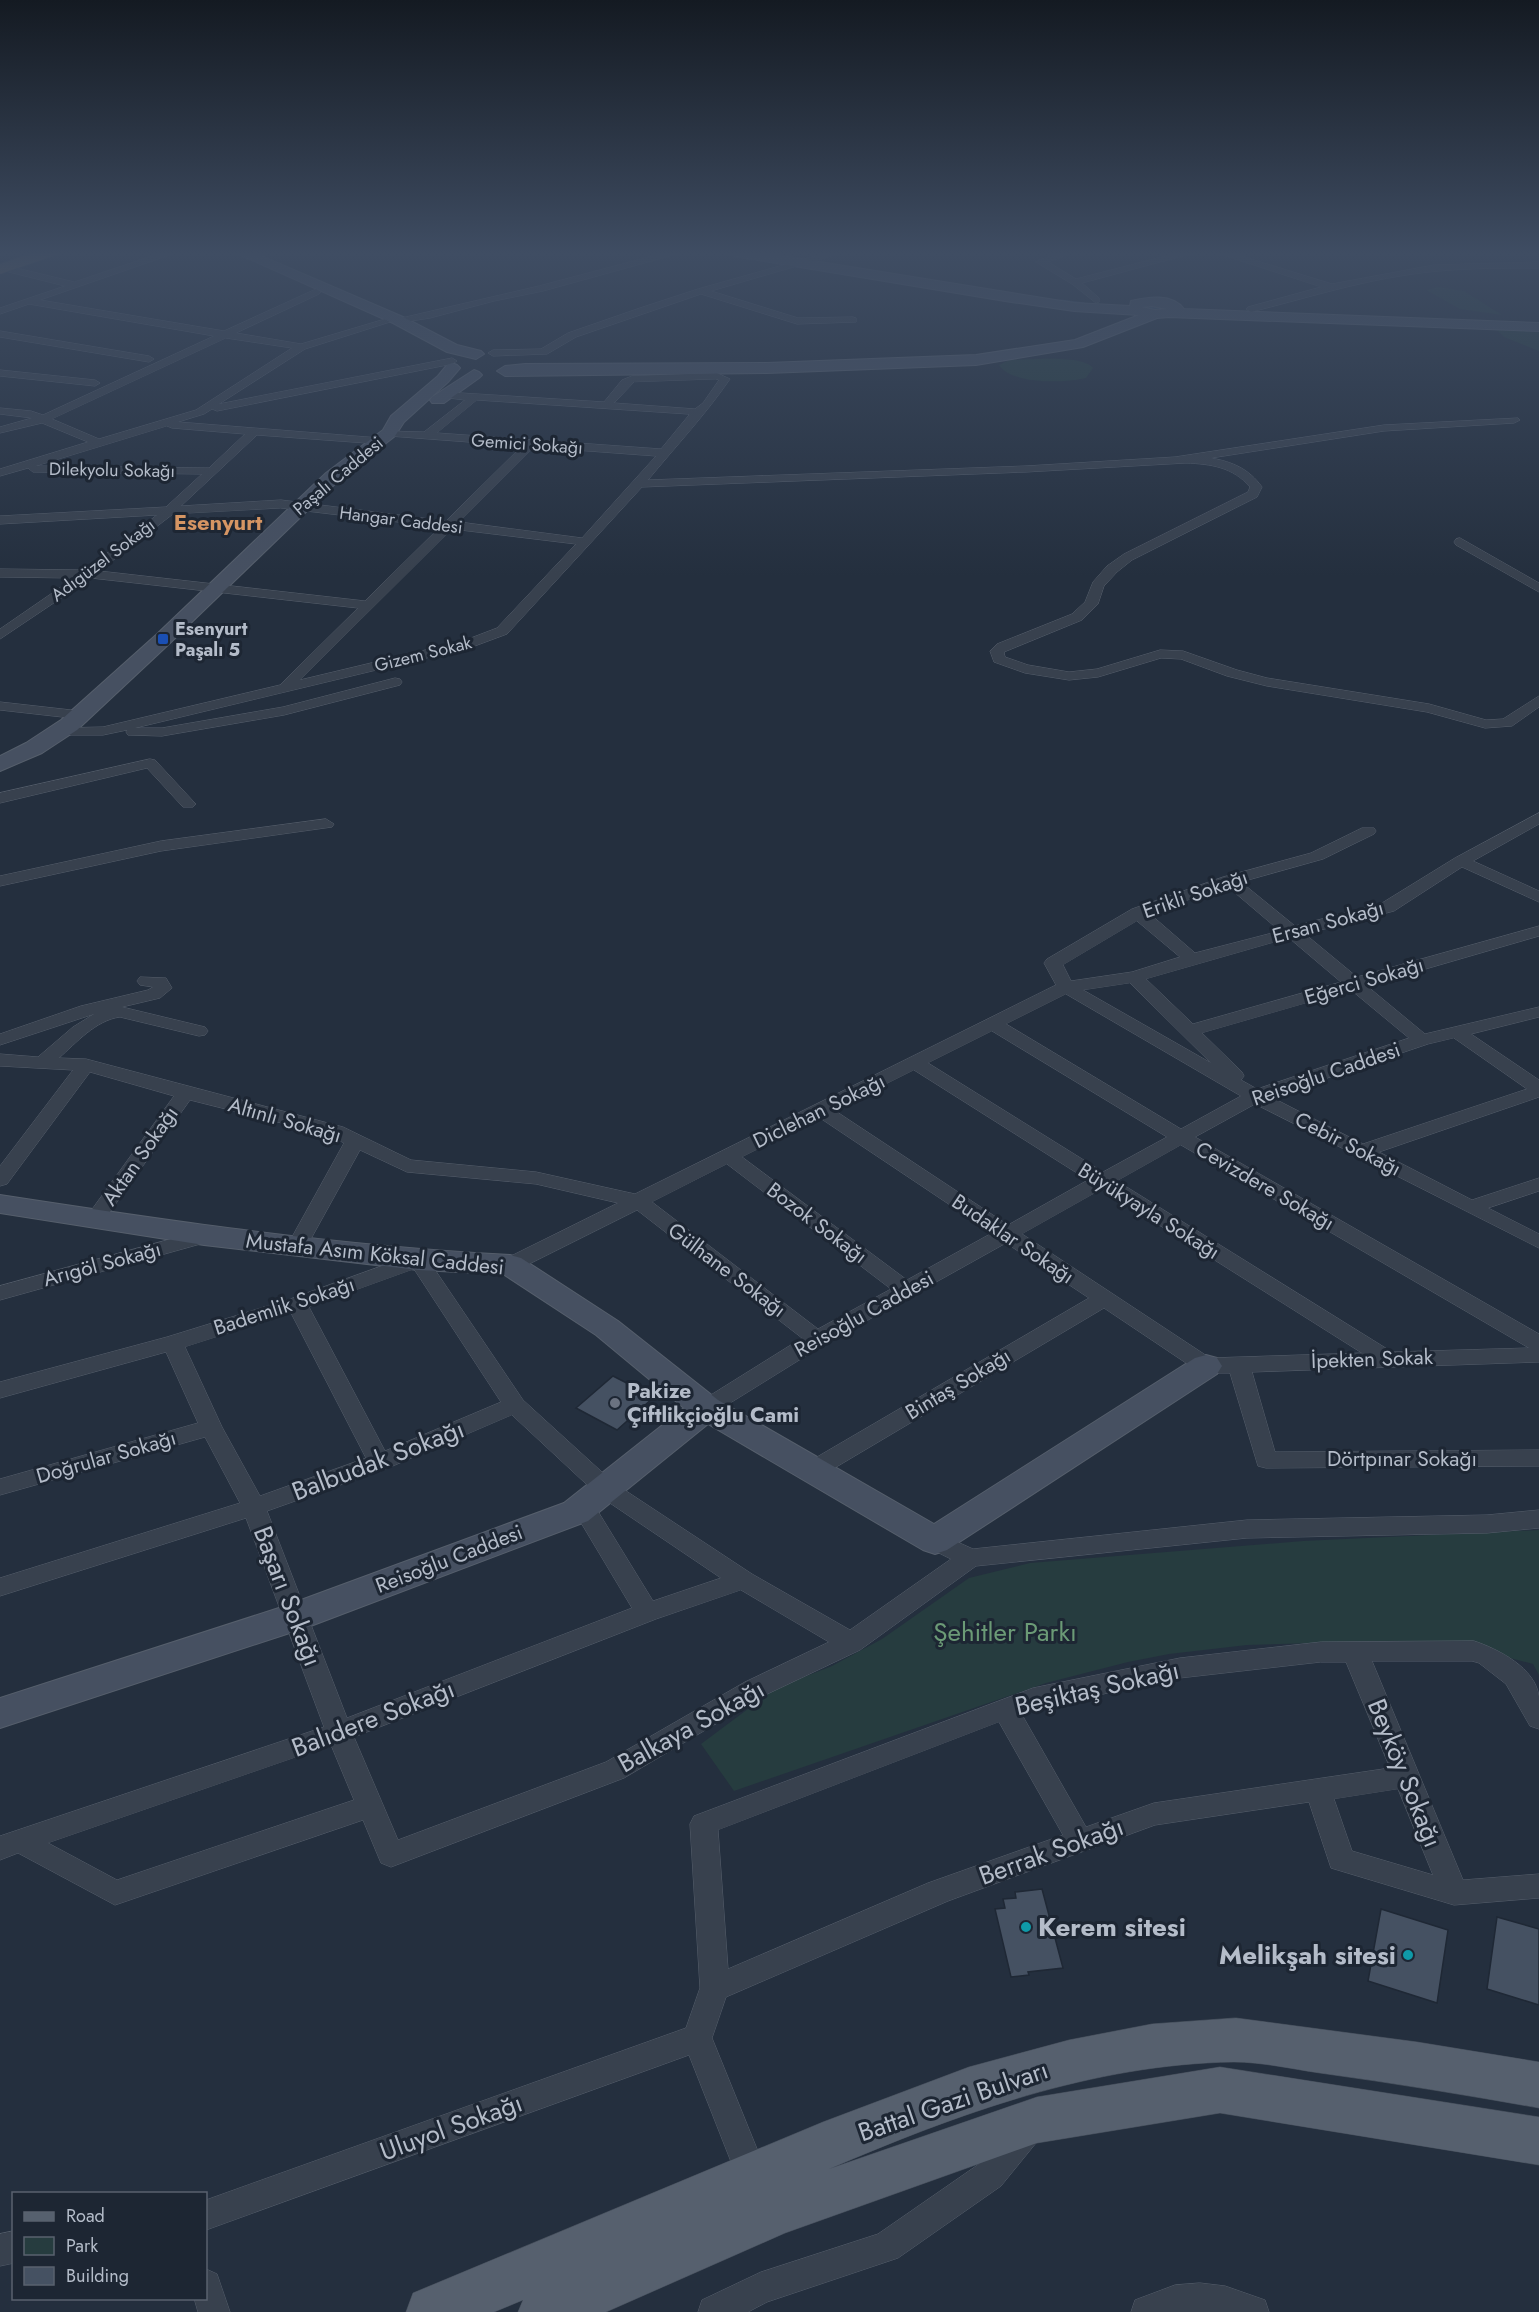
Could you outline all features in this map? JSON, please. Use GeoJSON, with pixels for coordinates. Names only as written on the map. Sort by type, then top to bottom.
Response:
{"type":"FeatureCollection","features":[{"type":"Feature","properties":{"kind":"main road","name":"Battal Gazi Bulvarı"},"geometry":{"type":"LineString","coordinates":[[432,2312],[752,2176],[969,2090],[1069,2062],[1152,2046],[1236,2040],[1417,2064],[1539,2085]]}},
{"type":"Feature","properties":{"kind":"main road","name":"Battal Gazi Bulvarı"},"geometry":{"type":"LineString","coordinates":[[544,2312],[778,2211],[1037,2120],[1220,2090],[1539,2141]]}},
{"type":"Feature","properties":{"kind":"street"},"geometry":{"type":"LineString","coordinates":[[31,414],[147,360]]}},
{"type":"Feature","properties":{"kind":"street"},"geometry":{"type":"LineString","coordinates":[[0,430],[43,419],[166,360]]}},
{"type":"Feature","properties":{"kind":"street"},"geometry":{"type":"LineString","coordinates":[[200,412],[281,360]]}},
{"type":"Feature","properties":{"kind":"street"},"geometry":{"type":"LineString","coordinates":[[448,360],[452,365],[474,375]]}},
{"type":"Feature","properties":{"kind":"street"},"geometry":{"type":"LineString","coordinates":[[0,473],[236,403],[452,365],[464,360]]}},
{"type":"Feature","properties":{"kind":"street"},"geometry":{"type":"LineString","coordinates":[[502,360],[510,366]]}},
{"type":"Feature","properties":{"kind":"street"},"geometry":{"type":"LineString","coordinates":[[539,360],[767,368],[977,360]]}},
{"type":"Feature","properties":{"kind":"street"},"geometry":{"type":"LineString","coordinates":[[385,437],[474,375],[510,366],[546,361]]}},
{"type":"Feature","properties":{"kind":"street"},"geometry":{"type":"LineString","coordinates":[[448,393],[546,361]]}},
{"type":"Feature","properties":{"kind":"street","name":"Paşalı Caddesi"},"geometry":{"type":"LineString","coordinates":[[0,764],[34,748],[80,715],[332,477],[385,437],[397,419],[443,379],[452,365]]}},
{"type":"Feature","properties":{"kind":"street"},"geometry":{"type":"LineString","coordinates":[[0,373],[95,383]]}},
{"type":"Feature","properties":{"kind":"street","name":"Gizem Sokak"},"geometry":{"type":"LineString","coordinates":[[58,732],[104,731],[486,638],[502,631],[639,484],[696,414],[707,405],[725,379],[724,377],[632,379],[626,382],[606,406]]}},
{"type":"Feature","properties":{"kind":"street"},"geometry":{"type":"LineString","coordinates":[[448,393],[476,397],[690,411],[696,414]]}},
{"type":"Feature","properties":{"kind":"street"},"geometry":{"type":"LineString","coordinates":[[426,436],[476,397]]}},
{"type":"Feature","properties":{"kind":"street"},"geometry":{"type":"LineString","coordinates":[[0,411],[31,414],[99,443]]}},
{"type":"Feature","properties":{"kind":"street"},"geometry":{"type":"LineString","coordinates":[[1175,460],[1384,428],[1514,420]]}},
{"type":"Feature","properties":{"kind":"street","name":"Gemici Sokağı"},"geometry":{"type":"LineString","coordinates":[[160,424],[385,437],[426,436],[527,448],[661,457]]}},
{"type":"Feature","properties":{"kind":"street","name":"Adıgüzel Sokağı"},"geometry":{"type":"LineString","coordinates":[[0,635],[88,574],[169,511],[255,431]]}},
{"type":"Feature","properties":{"kind":"street"},"geometry":{"type":"LineString","coordinates":[[284,688],[451,526],[527,448]]}},
{"type":"Feature","properties":{"kind":"street"},"geometry":{"type":"LineString","coordinates":[[1230,466],[1227,460],[1229,455],[1236,450]]}},
{"type":"Feature","properties":{"kind":"street"},"geometry":{"type":"LineString","coordinates":[[639,484],[721,479],[1026,469],[1175,460],[1208,461],[1230,466],[1244,472],[1251,479],[1256,487],[1253,494],[1128,557],[1112,569],[1098,585],[1090,604],[1077,617],[1002,646],[997,651],[999,659],[1025,669],[1068,676],[1098,674],[1160,654],[1183,655],[1232,674],[1267,682],[1429,708],[1485,724],[1507,723],[1539,700]]}},
{"type":"Feature","properties":{"kind":"street"},"geometry":{"type":"LineString","coordinates":[[0,463],[13,469]]}},
{"type":"Feature","properties":{"kind":"street","name":"Dilekyolu Sokağı"},"geometry":{"type":"LineString","coordinates":[[13,469],[210,471]]}},
{"type":"Feature","properties":{"kind":"street","name":"Hangar Caddesi"},"geometry":{"type":"LineString","coordinates":[[0,520],[281,504],[586,542]]}},
{"type":"Feature","properties":{"kind":"street"},"geometry":{"type":"LineString","coordinates":[[1460,543],[1539,588]]}},
{"type":"Feature","properties":{"kind":"street"},"geometry":{"type":"LineString","coordinates":[[0,573],[88,574],[370,605]]}},
{"type":"Feature","properties":{"kind":"street"},"geometry":{"type":"LineString","coordinates":[[104,731],[162,732],[284,711],[394,682]]}},
{"type":"Feature","properties":{"kind":"street"},"geometry":{"type":"LineString","coordinates":[[0,706],[80,715]]}},
{"type":"Feature","properties":{"kind":"street"},"geometry":{"type":"LineString","coordinates":[[0,798],[150,763],[188,804]]}},
{"type":"Feature","properties":{"kind":"street","name":"Ersan Sokağı"},"geometry":{"type":"LineString","coordinates":[[1134,977],[1192,959],[1388,907],[1461,861],[1539,818]]}},
{"type":"Feature","properties":{"kind":"street"},"geometry":{"type":"LineString","coordinates":[[0,881],[160,846],[326,824]]}},
{"type":"Feature","properties":{"kind":"street"},"geometry":{"type":"LineString","coordinates":[[1519,829],[1539,838]]}},
{"type":"Feature","properties":{"kind":"street","name":"Erikli Sokağı"},"geometry":{"type":"LineString","coordinates":[[1066,987],[1053,963],[1138,913],[1229,880],[1317,855],[1368,831]]}},
{"type":"Feature","properties":{"kind":"street"},"geometry":{"type":"LineString","coordinates":[[1461,861],[1539,897]]}},
{"type":"Feature","properties":{"kind":"street"},"geometry":{"type":"LineString","coordinates":[[1229,880],[1422,1040]]}},
{"type":"Feature","properties":{"kind":"street"},"geometry":{"type":"LineString","coordinates":[[1138,913],[1192,959]]}},
{"type":"Feature","properties":{"kind":"street","name":"Eğerci Sokağı"},"geometry":{"type":"LineString","coordinates":[[1189,1031],[1539,931]]}},
{"type":"Feature","properties":{"kind":"street"},"geometry":{"type":"LineString","coordinates":[[1134,977],[1255,1096]]}},
{"type":"Feature","properties":{"kind":"street","name":"Diclehan Sokağı"},"geometry":{"type":"LineString","coordinates":[[510,1265],[1066,987],[1134,977]]}},
{"type":"Feature","properties":{"kind":"street"},"geometry":{"type":"LineString","coordinates":[[0,1040],[87,1010],[154,994],[163,988],[160,982],[146,981]]}},
{"type":"Feature","properties":{"kind":"street","name":"Cebir Sokağı"},"geometry":{"type":"LineString","coordinates":[[1066,987],[1255,1096],[1539,1242]]}},
{"type":"Feature","properties":{"kind":"street"},"geometry":{"type":"LineString","coordinates":[[43,1062],[99,1017],[111,1012],[120,1012],[199,1031]]}},
{"type":"Feature","properties":{"kind":"street","name":"Reisoğlu Caddesi"},"geometry":{"type":"LineString","coordinates":[[0,1713],[295,1617],[576,1512],[706,1408],[817,1339],[1255,1096],[1422,1040],[1539,1012]]}},
{"type":"Feature","properties":{"kind":"street","name":"Cevizdere Sokağı"},"geometry":{"type":"LineString","coordinates":[[993,1024],[1181,1137],[1539,1344]]}},
{"type":"Feature","properties":{"kind":"street"},"geometry":{"type":"LineString","coordinates":[[1457,1032],[1539,1090]]}},
{"type":"Feature","properties":{"kind":"street","name":"Altınlı Sokağı"},"geometry":{"type":"LineString","coordinates":[[0,1060],[86,1065],[185,1093],[336,1131],[406,1166],[536,1178],[638,1201]]}},
{"type":"Feature","properties":{"kind":"street","name":"Büyükyayla Sokağı"},"geometry":{"type":"LineString","coordinates":[[915,1063],[1385,1358]]}},
{"type":"Feature","properties":{"kind":"street"},"geometry":{"type":"LineString","coordinates":[[3,1200],[86,1065]]}},
{"type":"Feature","properties":{"kind":"street"},"geometry":{"type":"LineString","coordinates":[[1362,1151],[1539,1090]]}},
{"type":"Feature","properties":{"kind":"street","name":"Aktan Sokağı"},"geometry":{"type":"LineString","coordinates":[[95,1219],[185,1093]]}},
{"type":"Feature","properties":{"kind":"street","name":"Budaklar Sokağı"},"geometry":{"type":"LineString","coordinates":[[821,1110],[1206,1366]]}},
{"type":"Feature","properties":{"kind":"street"},"geometry":{"type":"LineString","coordinates":[[297,1246],[355,1140]]}},
{"type":"Feature","properties":{"kind":"street","name":"Bozok Sokağı"},"geometry":{"type":"LineString","coordinates":[[729,1156],[906,1290]]}},
{"type":"Feature","properties":{"kind":"street"},"geometry":{"type":"LineString","coordinates":[[1471,1207],[1539,1184]]}},
{"type":"Feature","properties":{"kind":"street","name":"Mustafa Asım Köksal Caddesi"},"geometry":{"type":"LineString","coordinates":[[3,1200],[95,1219],[204,1236],[418,1260],[510,1265],[607,1328],[706,1408],[935,1541]]}},
{"type":"Feature","properties":{"kind":"street","name":"Gülhane Sokağı"},"geometry":{"type":"LineString","coordinates":[[638,1201],[817,1339]]}},
{"type":"Feature","properties":{"kind":"street","name":"Arıgöl Sokağı"},"geometry":{"type":"LineString","coordinates":[[0,1293],[204,1236]]}},
{"type":"Feature","properties":{"kind":"street"},"geometry":{"type":"LineString","coordinates":[[418,1260],[515,1405],[594,1497],[647,1612]]}},
{"type":"Feature","properties":{"kind":"street","name":"Bademlik Sokağı"},"geometry":{"type":"LineString","coordinates":[[0,1390],[173,1343],[297,1304],[418,1260]]}},
{"type":"Feature","properties":{"kind":"street","name":"Bintaş Sokağı"},"geometry":{"type":"LineString","coordinates":[[813,1470],[1103,1299]]}},
{"type":"Feature","properties":{"kind":"street"},"geometry":{"type":"LineString","coordinates":[[297,1304],[380,1462]]}},
{"type":"Feature","properties":{"kind":"street","name":"Başarı Sokağı"},"geometry":{"type":"LineString","coordinates":[[173,1343],[211,1427],[254,1507],[339,1732],[391,1855]]}},
{"type":"Feature","properties":{"kind":"street","name":"İpekten Sokak"},"geometry":{"type":"LineString","coordinates":[[1206,1366],[1539,1354]]}},
{"type":"Feature","properties":{"kind":"street","name":"Dörtpınar Sokağı"},"geometry":{"type":"LineString","coordinates":[[1239,1365],[1266,1460],[1539,1458]]}},
{"type":"Feature","properties":{"kind":"street"},"geometry":{"type":"LineString","coordinates":[[935,1541],[1206,1366]]}},
{"type":"Feature","properties":{"kind":"street","name":"Balbudak Sokağı"},"geometry":{"type":"LineString","coordinates":[[0,1587],[254,1507],[380,1462],[515,1405]]}},
{"type":"Feature","properties":{"kind":"street","name":"Doğrular Sokağı"},"geometry":{"type":"LineString","coordinates":[[0,1487],[211,1427]]}},
{"type":"Feature","properties":{"kind":"street"},"geometry":{"type":"LineString","coordinates":[[594,1497],[851,1643]]}},
{"type":"Feature","properties":{"kind":"street"},"geometry":{"type":"LineString","coordinates":[[935,1541],[970,1558],[1247,1529],[1487,1524],[1539,1519]]}},
{"type":"Feature","properties":{"kind":"street","name":"Balkaya Sokağı"},"geometry":{"type":"LineString","coordinates":[[391,1855],[615,1770],[754,1689],[851,1643],[970,1558]]}},
{"type":"Feature","properties":{"kind":"street","name":"Balıdere Sokağı"},"geometry":{"type":"LineString","coordinates":[[10,1844],[339,1732],[647,1612],[743,1580]]}},
{"type":"Feature","properties":{"kind":"street","name":"Beşiktaş Sokağı"},"geometry":{"type":"LineString","coordinates":[[714,1988],[704,1824],[1033,1698],[1180,1668],[1321,1652],[1474,1651],[1492,1657],[1518,1678],[1539,1719]]}},
{"type":"Feature","properties":{"kind":"street","name":"Beyköy Sokağı"},"geometry":{"type":"LineString","coordinates":[[1355,1652],[1454,1893]]}},
{"type":"Feature","properties":{"kind":"street"},"geometry":{"type":"LineString","coordinates":[[1005,1709],[1080,1840]]}},
{"type":"Feature","properties":{"kind":"street","name":"Berrak Sokağı"},"geometry":{"type":"LineString","coordinates":[[714,1988],[938,1892],[1154,1814],[1406,1777]]}},
{"type":"Feature","properties":{"kind":"street"},"geometry":{"type":"LineString","coordinates":[[1318,1790],[1341,1860],[1454,1893],[1539,1886]]}},
{"type":"Feature","properties":{"kind":"street"},"geometry":{"type":"LineString","coordinates":[[10,1844],[115,1893],[371,1806]]}},
{"type":"Feature","properties":{"kind":"street"},"geometry":{"type":"LineString","coordinates":[[714,1988],[697,2038],[752,2176]]}},
{"type":"Feature","properties":{"kind":"street","name":"Uluyol Sokağı"},"geometry":{"type":"LineString","coordinates":[[207,2215],[697,2038]]}},
{"type":"Feature","properties":{"kind":"street"},"geometry":{"type":"LineString","coordinates":[[714,2312],[761,2288],[887,2247],[990,2175],[1037,2120]]}},
{"type":"Feature","properties":{"kind":"street"},"geometry":{"type":"LineString","coordinates":[[207,2288],[214,2312]]}},
{"type":"Feature","properties":{"kind":"street"},"geometry":{"type":"LineString","coordinates":[[1147,2312],[1162,2305],[1192,2298],[1223,2300],[1253,2312]]}},
{"type":"Feature","properties":{"kind":"green space"},"geometry":{"type":"Polygon","coordinates":[[[1009,360],[1072,360],[1093,368],[1086,378],[1037,381],[1014,376],[999,365],[1009,360]]]}},
{"type":"Feature","properties":{"kind":"green space","name":"Şehitler Parkı"},"geometry":{"type":"Polygon","coordinates":[[[1539,1530],[1539,1675],[1533,1664],[1499,1655],[1431,1644],[1394,1641],[1247,1645],[1169,1654],[1046,1683],[734,1791],[701,1744],[776,1688],[832,1666],[882,1639],[969,1578],[1030,1563],[1303,1541],[1539,1530]]]}},
{"type":"Feature","properties":{"kind":"building","name":"Pakize Çiftlikçioğlu Cami"},"geometry":{"type":"Polygon","coordinates":[[[613,1376],[654,1397],[617,1430],[576,1408],[613,1376]]]}},
{"type":"Feature","properties":{"kind":"building","name":"Kerem sitesi"},"geometry":{"type":"Polygon","coordinates":[[[1042,1889],[1063,1968],[1028,1972],[1029,1975],[1011,1977],[995,1909],[1005,1908],[1003,1899],[1016,1898],[1015,1892],[1042,1889]]]}},
{"type":"Feature","properties":{"kind":"building","name":"Melikşah sitesi"},"geometry":{"type":"Polygon","coordinates":[[[1381,1909],[1448,1930],[1437,2003],[1368,1981],[1381,1909]]]}},
{"type":"Feature","properties":{"kind":"building"},"geometry":{"type":"Polygon","coordinates":[[[1497,1917],[1539,1929],[1539,2005],[1487,1989],[1497,1917]]]}},
{"type":"Feature","properties":{"kind":"place","name":"Esenyurt Paşalı 5"},"geometry":{"type":"Point","coordinates":[163,639]}},
{"type":"Feature","properties":{"kind":"place","name":"Pakize Çiftlikçioğlu Cami"},"geometry":{"type":"Point","coordinates":[615,1403]}},
{"type":"Feature","properties":{"kind":"place","name":"Kerem sitesi"},"geometry":{"type":"Point","coordinates":[1026,1927]}},
{"type":"Feature","properties":{"kind":"place","name":"Melikşah sitesi"},"geometry":{"type":"Point","coordinates":[1408,1955]}},
{"type":"Feature","properties":{"kind":"district","name":"Esenyurt"},"geometry":{"type":"Point","coordinates":[218,522]}}]}
